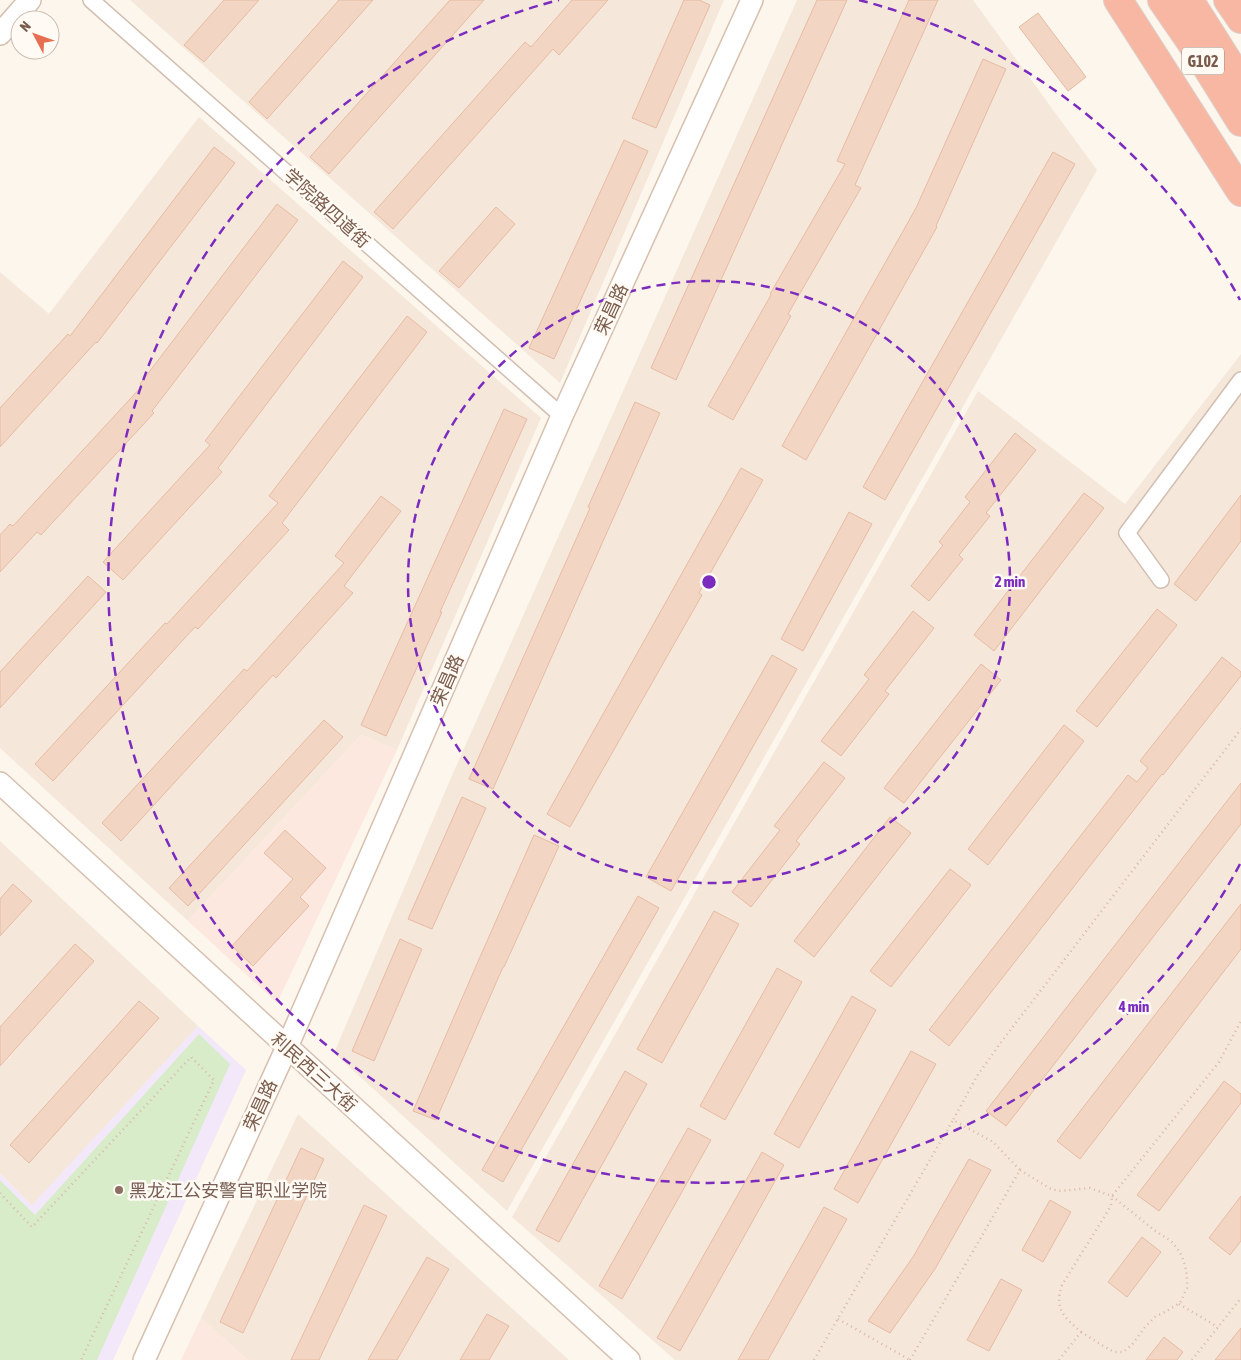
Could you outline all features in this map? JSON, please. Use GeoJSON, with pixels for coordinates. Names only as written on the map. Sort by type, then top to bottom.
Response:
{"type":"FeatureCollection","features":[{"type":"Feature","properties":{"kind":"highway"},"geometry":{"type":"LineString","coordinates":[[1118,0],[1241,192]]}},
{"type":"Feature","properties":{"kind":"highway","name":"G102"},"geometry":{"type":"LineString","coordinates":[[1162,0],[1195,48],[1241,122]]}},
{"type":"Feature","properties":{"kind":"highway","name":"G102"},"geometry":{"type":"LineString","coordinates":[[1189,0],[1241,82]]}},
{"type":"Feature","properties":{"kind":"highway"},"geometry":{"type":"LineString","coordinates":[[1228,0],[1241,19]]}},
{"type":"Feature","properties":{"kind":"main road"},"geometry":{"type":"LineString","coordinates":[[0,34],[30,0]]}},
{"type":"Feature","properties":{"kind":"main road","name":"荣昌路"},"geometry":{"type":"LineString","coordinates":[[144,1360],[285,1051],[562,416],[752,0]]}},
{"type":"Feature","properties":{"kind":"main road","name":"利民西三大街"},"geometry":{"type":"LineString","coordinates":[[0,783],[285,1051],[620,1360]]}},
{"type":"Feature","properties":{"kind":"main road","name":"利民西三大街"},"geometry":{"type":"LineString","coordinates":[[0,796],[629,1360]]}},
{"type":"Feature","properties":{"kind":"street","name":"学院路四道街"},"geometry":{"type":"LineString","coordinates":[[92,0],[562,416]]}},
{"type":"Feature","properties":{"kind":"street"},"geometry":{"type":"LineString","coordinates":[[1161,580],[1127,533],[1241,380]]}},
{"type":"Feature","properties":{"kind":"path"},"geometry":{"type":"LineString","coordinates":[[814,1360],[977,1076],[1241,729]]}},
{"type":"Feature","properties":{"kind":"path"},"geometry":{"type":"LineString","coordinates":[[953,1120],[993,1142],[1020,1170],[1051,1189],[1059,1191],[1090,1188],[1112,1196],[1154,1230],[1171,1241],[1180,1252],[1186,1265],[1187,1288],[1178,1304],[1155,1317],[1144,1327],[1132,1345],[1123,1352],[1114,1352],[1105,1347],[1081,1332],[1066,1319],[1061,1312],[1059,1304],[1059,1294],[1062,1285],[1111,1206],[1112,1196],[1219,1062],[1241,1021]]}},
{"type":"Feature","properties":{"kind":"path"},"geometry":{"type":"LineString","coordinates":[[0,1193],[32,1227],[191,1057],[214,1080],[81,1360]]}},
{"type":"Feature","properties":{"kind":"path"},"geometry":{"type":"LineString","coordinates":[[838,1319],[910,1360],[1020,1170]]}},
{"type":"Feature","properties":{"kind":"path"},"geometry":{"type":"LineString","coordinates":[[1192,1360],[1241,1298]]}},
{"type":"Feature","properties":{"kind":"path"},"geometry":{"type":"LineString","coordinates":[[1178,1304],[1218,1327]]}},
{"type":"Feature","properties":{"kind":"path"},"geometry":{"type":"LineString","coordinates":[[1059,1360],[1081,1332]]}},
{"type":"Feature","properties":{"kind":"shaded area"},"geometry":{"type":"Polygon","coordinates":[[[130,0],[724,0],[560,383],[130,0]]]}},
{"type":"Feature","properties":{"kind":"shaded area"},"geometry":{"type":"Polygon","coordinates":[[[797,0],[973,0],[1097,170],[507,1211],[334,1053],[450,780],[797,0]]]}},
{"type":"Feature","properties":{"kind":"shaded area"},"geometry":{"type":"Polygon","coordinates":[[[199,117],[541,418],[397,750],[361,735],[188,921],[0,748],[0,272],[49,314],[199,117]]]}},
{"type":"Feature","properties":{"kind":"shaded area"},"geometry":{"type":"Polygon","coordinates":[[[1241,354],[1241,1360],[675,1360],[512,1217],[978,391],[1125,504],[1241,354]]]}},
{"type":"Feature","properties":{"kind":"shaded area"},"geometry":{"type":"Polygon","coordinates":[[[361,735],[397,750],[277,1003],[188,921],[361,735]]]}},
{"type":"Feature","properties":{"kind":"shaded area"},"geometry":{"type":"Polygon","coordinates":[[[0,841],[198,1026],[32,1206],[0,1173],[0,841]]]}},
{"type":"Feature","properties":{"kind":"shaded area","name":"黑龙江公安警官职业学院"},"geometry":{"type":"Polygon","coordinates":[[[198,1026],[246,1070],[113,1360],[0,1360],[0,1174],[32,1205],[198,1026]]]}},
{"type":"Feature","properties":{"kind":"shaded area"},"geometry":{"type":"Polygon","coordinates":[[[298,1114],[569,1360],[248,1360],[201,1318],[298,1114]]]}},
{"type":"Feature","properties":{"kind":"shaded area"},"geometry":{"type":"Polygon","coordinates":[[[201,1318],[248,1360],[181,1360],[201,1318]]]}},
{"type":"Feature","properties":{"kind":"green space","name":"黑龙江公安警官职业学院"},"geometry":{"type":"Polygon","coordinates":[[[199,1034],[230,1064],[97,1360],[0,1360],[0,1180],[35,1215],[199,1034]]]}},
{"type":"Feature","properties":{"kind":"building"},"geometry":{"type":"Polygon","coordinates":[[[224,0],[259,0],[204,62],[184,45],[224,0]]]}},
{"type":"Feature","properties":{"kind":"building"},"geometry":{"type":"Polygon","coordinates":[[[339,0],[373,0],[267,119],[249,102],[339,0]]]}},
{"type":"Feature","properties":{"kind":"building"},"geometry":{"type":"Polygon","coordinates":[[[450,0],[484,0],[329,174],[310,157],[450,0]]]}},
{"type":"Feature","properties":{"kind":"building"},"geometry":{"type":"Polygon","coordinates":[[[572,0],[608,0],[559,55],[553,49],[393,229],[374,212],[525,42],[531,47],[572,0]]]}},
{"type":"Feature","properties":{"kind":"building"},"geometry":{"type":"Polygon","coordinates":[[[684,0],[699,0],[710,5],[656,128],[632,118],[684,0]]]}},
{"type":"Feature","properties":{"kind":"building"},"geometry":{"type":"Polygon","coordinates":[[[817,0],[847,0],[676,380],[651,368],[817,0]]]}},
{"type":"Feature","properties":{"kind":"building"},"geometry":{"type":"Polygon","coordinates":[[[909,0],[938,0],[855,185],[861,188],[788,314],[791,316],[733,420],[708,406],[845,164],[837,161],[909,0]]]}},
{"type":"Feature","properties":{"kind":"building"},"geometry":{"type":"Polygon","coordinates":[[[1038,13],[1086,77],[1068,91],[1019,27],[1038,13]]]}},
{"type":"Feature","properties":{"kind":"building"},"geometry":{"type":"Polygon","coordinates":[[[983,59],[1006,69],[937,227],[806,460],[782,446],[916,208],[983,59]]]}},
{"type":"Feature","properties":{"kind":"building"},"geometry":{"type":"Polygon","coordinates":[[[624,140],[648,151],[554,359],[529,348],[624,140]]]}},
{"type":"Feature","properties":{"kind":"building"},"geometry":{"type":"Polygon","coordinates":[[[214,147],[235,163],[97,343],[0,447],[0,408],[68,334],[70,336],[214,147]]]}},
{"type":"Feature","properties":{"kind":"building"},"geometry":{"type":"Polygon","coordinates":[[[1053,152],[1075,164],[885,500],[863,487],[1053,152]]]}},
{"type":"Feature","properties":{"kind":"building"},"geometry":{"type":"Polygon","coordinates":[[[277,204],[298,220],[152,411],[154,413],[41,535],[37,532],[0,572],[0,535],[10,524],[13,526],[142,386],[140,384],[277,204]]]}},
{"type":"Feature","properties":{"kind":"building"},"geometry":{"type":"Polygon","coordinates":[[[496,207],[515,224],[459,288],[439,271],[496,207]]]}},
{"type":"Feature","properties":{"kind":"building"},"geometry":{"type":"Polygon","coordinates":[[[343,261],[363,277],[218,468],[222,472],[123,580],[103,562],[210,445],[205,441],[343,261]]]}},
{"type":"Feature","properties":{"kind":"building"},"geometry":{"type":"Polygon","coordinates":[[[407,316],[427,332],[282,523],[289,530],[198,629],[195,627],[53,781],[35,764],[278,503],[269,496],[407,316]]]}},
{"type":"Feature","properties":{"kind":"building"},"geometry":{"type":"Polygon","coordinates":[[[635,402],[660,413],[493,789],[469,779],[590,508],[588,507],[635,402]]]}},
{"type":"Feature","properties":{"kind":"building"},"geometry":{"type":"Polygon","coordinates":[[[504,409],[527,419],[386,736],[361,725],[504,409]]]}},
{"type":"Feature","properties":{"kind":"building"},"geometry":{"type":"Polygon","coordinates":[[[1015,433],[1036,450],[986,513],[990,516],[959,555],[963,559],[929,601],[911,586],[943,545],[939,542],[970,502],[965,497],[1015,433]]]}},
{"type":"Feature","properties":{"kind":"building"},"geometry":{"type":"Polygon","coordinates":[[[741,468],[763,480],[699,593],[702,595],[570,827],[547,814],[741,468]]]}},
{"type":"Feature","properties":{"kind":"building"},"geometry":{"type":"Polygon","coordinates":[[[1084,493],[1104,508],[994,651],[974,635],[1084,493]]]}},
{"type":"Feature","properties":{"kind":"building"},"geometry":{"type":"Polygon","coordinates":[[[1241,495],[1241,541],[1196,601],[1174,584],[1241,495]]]}},
{"type":"Feature","properties":{"kind":"building"},"geometry":{"type":"Polygon","coordinates":[[[381,496],[401,511],[344,586],[353,593],[276,678],[273,675],[121,841],[102,823],[244,669],[247,671],[344,563],[335,556],[381,496]]]}},
{"type":"Feature","properties":{"kind":"building"},"geometry":{"type":"Polygon","coordinates":[[[849,512],[872,524],[803,651],[781,639],[849,512]]]}},
{"type":"Feature","properties":{"kind":"building"},"geometry":{"type":"Polygon","coordinates":[[[88,576],[106,592],[0,708],[0,672],[88,576]]]}},
{"type":"Feature","properties":{"kind":"building"},"geometry":{"type":"Polygon","coordinates":[[[1157,609],[1177,625],[1097,727],[1076,711],[1157,609]]]}},
{"type":"Feature","properties":{"kind":"building"},"geometry":{"type":"Polygon","coordinates":[[[913,611],[934,628],[885,691],[889,694],[841,756],[821,741],[869,679],[864,675],[913,611]]]}},
{"type":"Feature","properties":{"kind":"building"},"geometry":{"type":"Polygon","coordinates":[[[772,655],[797,669],[671,891],[646,877],[772,655]]]}},
{"type":"Feature","properties":{"kind":"building"},"geometry":{"type":"Polygon","coordinates":[[[1222,657],[1241,672],[1241,676],[949,1046],[929,1030],[1128,775],[1137,782],[1148,768],[1140,761],[1222,657]]]}},
{"type":"Feature","properties":{"kind":"building"},"geometry":{"type":"Polygon","coordinates":[[[981,664],[1001,680],[904,803],[884,788],[981,664]]]}},
{"type":"Feature","properties":{"kind":"building"},"geometry":{"type":"Polygon","coordinates":[[[324,720],[343,737],[188,906],[169,888],[324,720]]]}},
{"type":"Feature","properties":{"kind":"building"},"geometry":{"type":"Polygon","coordinates":[[[1064,725],[1084,741],[988,865],[968,849],[1064,725]]]}},
{"type":"Feature","properties":{"kind":"building"},"geometry":{"type":"Polygon","coordinates":[[[824,762],[845,778],[796,841],[800,844],[751,907],[732,892],[780,830],[774,826],[824,762]]]}},
{"type":"Feature","properties":{"kind":"building"},"geometry":{"type":"Polygon","coordinates":[[[1241,783],[1241,824],[1006,1126],[986,1111],[1241,783]]]}},
{"type":"Feature","properties":{"kind":"building"},"geometry":{"type":"Polygon","coordinates":[[[462,797],[486,808],[432,929],[408,919],[462,797]]]}},
{"type":"Feature","properties":{"kind":"building"},"geometry":{"type":"Polygon","coordinates":[[[890,817],[911,833],[814,957],[794,941],[890,817]]]}},
{"type":"Feature","properties":{"kind":"building"},"geometry":{"type":"Polygon","coordinates":[[[285,830],[326,868],[300,897],[309,906],[253,966],[232,946],[293,879],[264,853],[285,830]]]}},
{"type":"Feature","properties":{"kind":"building"},"geometry":{"type":"Polygon","coordinates":[[[534,835],[559,846],[503,967],[436,1120],[413,1111],[534,835]]]}},
{"type":"Feature","properties":{"kind":"building"},"geometry":{"type":"Polygon","coordinates":[[[950,869],[971,885],[891,987],[870,971],[950,869]]]}},
{"type":"Feature","properties":{"kind":"building"},"geometry":{"type":"Polygon","coordinates":[[[13,884],[32,901],[0,936],[0,899],[13,884]]]}},
{"type":"Feature","properties":{"kind":"building"},"geometry":{"type":"Polygon","coordinates":[[[638,896],[659,908],[503,1182],[482,1170],[638,896]]]}},
{"type":"Feature","properties":{"kind":"building"},"geometry":{"type":"Polygon","coordinates":[[[1241,904],[1241,949],[1080,1159],[1057,1141],[1241,904]]]}},
{"type":"Feature","properties":{"kind":"building"},"geometry":{"type":"Polygon","coordinates":[[[714,911],[739,924],[662,1063],[637,1049],[714,911]]]}},
{"type":"Feature","properties":{"kind":"building"},"geometry":{"type":"Polygon","coordinates":[[[400,939],[422,949],[374,1061],[352,1051],[400,939]]]}},
{"type":"Feature","properties":{"kind":"building"},"geometry":{"type":"Polygon","coordinates":[[[75,944],[94,961],[0,1066],[0,1027],[75,944]]]}},
{"type":"Feature","properties":{"kind":"building"},"geometry":{"type":"Polygon","coordinates":[[[777,968],[802,982],[725,1120],[700,1106],[777,968]]]}},
{"type":"Feature","properties":{"kind":"building"},"geometry":{"type":"Polygon","coordinates":[[[852,996],[876,1010],[799,1148],[774,1134],[852,996]]]}},
{"type":"Feature","properties":{"kind":"building"},"geometry":{"type":"Polygon","coordinates":[[[139,1001],[159,1018],[29,1163],[10,1145],[139,1001]]]}},
{"type":"Feature","properties":{"kind":"building"},"geometry":{"type":"Polygon","coordinates":[[[911,1051],[936,1064],[858,1203],[834,1189],[911,1051]]]}},
{"type":"Feature","properties":{"kind":"building"},"geometry":{"type":"Polygon","coordinates":[[[625,1071],[647,1084],[559,1242],[536,1230],[625,1071]]]}},
{"type":"Feature","properties":{"kind":"building"},"geometry":{"type":"Polygon","coordinates":[[[1224,1081],[1241,1094],[1241,1103],[1159,1211],[1137,1195],[1224,1081]]]}},
{"type":"Feature","properties":{"kind":"building"},"geometry":{"type":"Polygon","coordinates":[[[688,1128],[711,1140],[622,1299],[599,1286],[688,1128]]]}},
{"type":"Feature","properties":{"kind":"building"},"geometry":{"type":"Polygon","coordinates":[[[301,1148],[324,1159],[243,1333],[220,1322],[301,1148]]]}},
{"type":"Feature","properties":{"kind":"building"},"geometry":{"type":"Polygon","coordinates":[[[762,1152],[784,1165],[680,1351],[657,1338],[762,1152]]]}},
{"type":"Feature","properties":{"kind":"building"},"geometry":{"type":"Polygon","coordinates":[[[969,1159],[991,1170],[935,1269],[890,1333],[868,1321],[913,1257],[969,1159]]]}},
{"type":"Feature","properties":{"kind":"building"},"geometry":{"type":"Polygon","coordinates":[[[1241,1196],[1241,1241],[1230,1255],[1209,1238],[1241,1196]]]}},
{"type":"Feature","properties":{"kind":"building"},"geometry":{"type":"Polygon","coordinates":[[[1050,1200],[1071,1212],[1043,1262],[1022,1250],[1050,1200]]]}},
{"type":"Feature","properties":{"kind":"building"},"geometry":{"type":"Polygon","coordinates":[[[364,1205],[387,1216],[319,1360],[291,1360],[364,1205]]]}},
{"type":"Feature","properties":{"kind":"building"},"geometry":{"type":"Polygon","coordinates":[[[824,1207],[847,1219],[768,1360],[738,1360],[824,1207]]]}},
{"type":"Feature","properties":{"kind":"building"},"geometry":{"type":"Polygon","coordinates":[[[1142,1237],[1161,1252],[1127,1297],[1108,1282],[1142,1237]]]}},
{"type":"Feature","properties":{"kind":"building"},"geometry":{"type":"Polygon","coordinates":[[[427,1257],[449,1269],[397,1360],[368,1360],[427,1257]]]}},
{"type":"Feature","properties":{"kind":"building"},"geometry":{"type":"Polygon","coordinates":[[[1001,1279],[1022,1290],[989,1351],[967,1340],[1001,1279]]]}},
{"type":"Feature","properties":{"kind":"building"},"geometry":{"type":"Polygon","coordinates":[[[487,1314],[509,1326],[489,1360],[460,1360],[487,1314]]]}},
{"type":"Feature","properties":{"kind":"building"},"geometry":{"type":"Polygon","coordinates":[[[1241,1328],[1241,1360],[1215,1360],[1241,1328]]]}},
{"type":"Feature","properties":{"kind":"building"},"geometry":{"type":"Polygon","coordinates":[[[1164,1337],[1183,1352],[1177,1360],[1146,1360],[1164,1337]]]}},
{"type":"Feature","properties":{"kind":"place","name":"黑龙江公安警官职业学院"},"geometry":{"type":"Point","coordinates":[119,1190]}}]}
